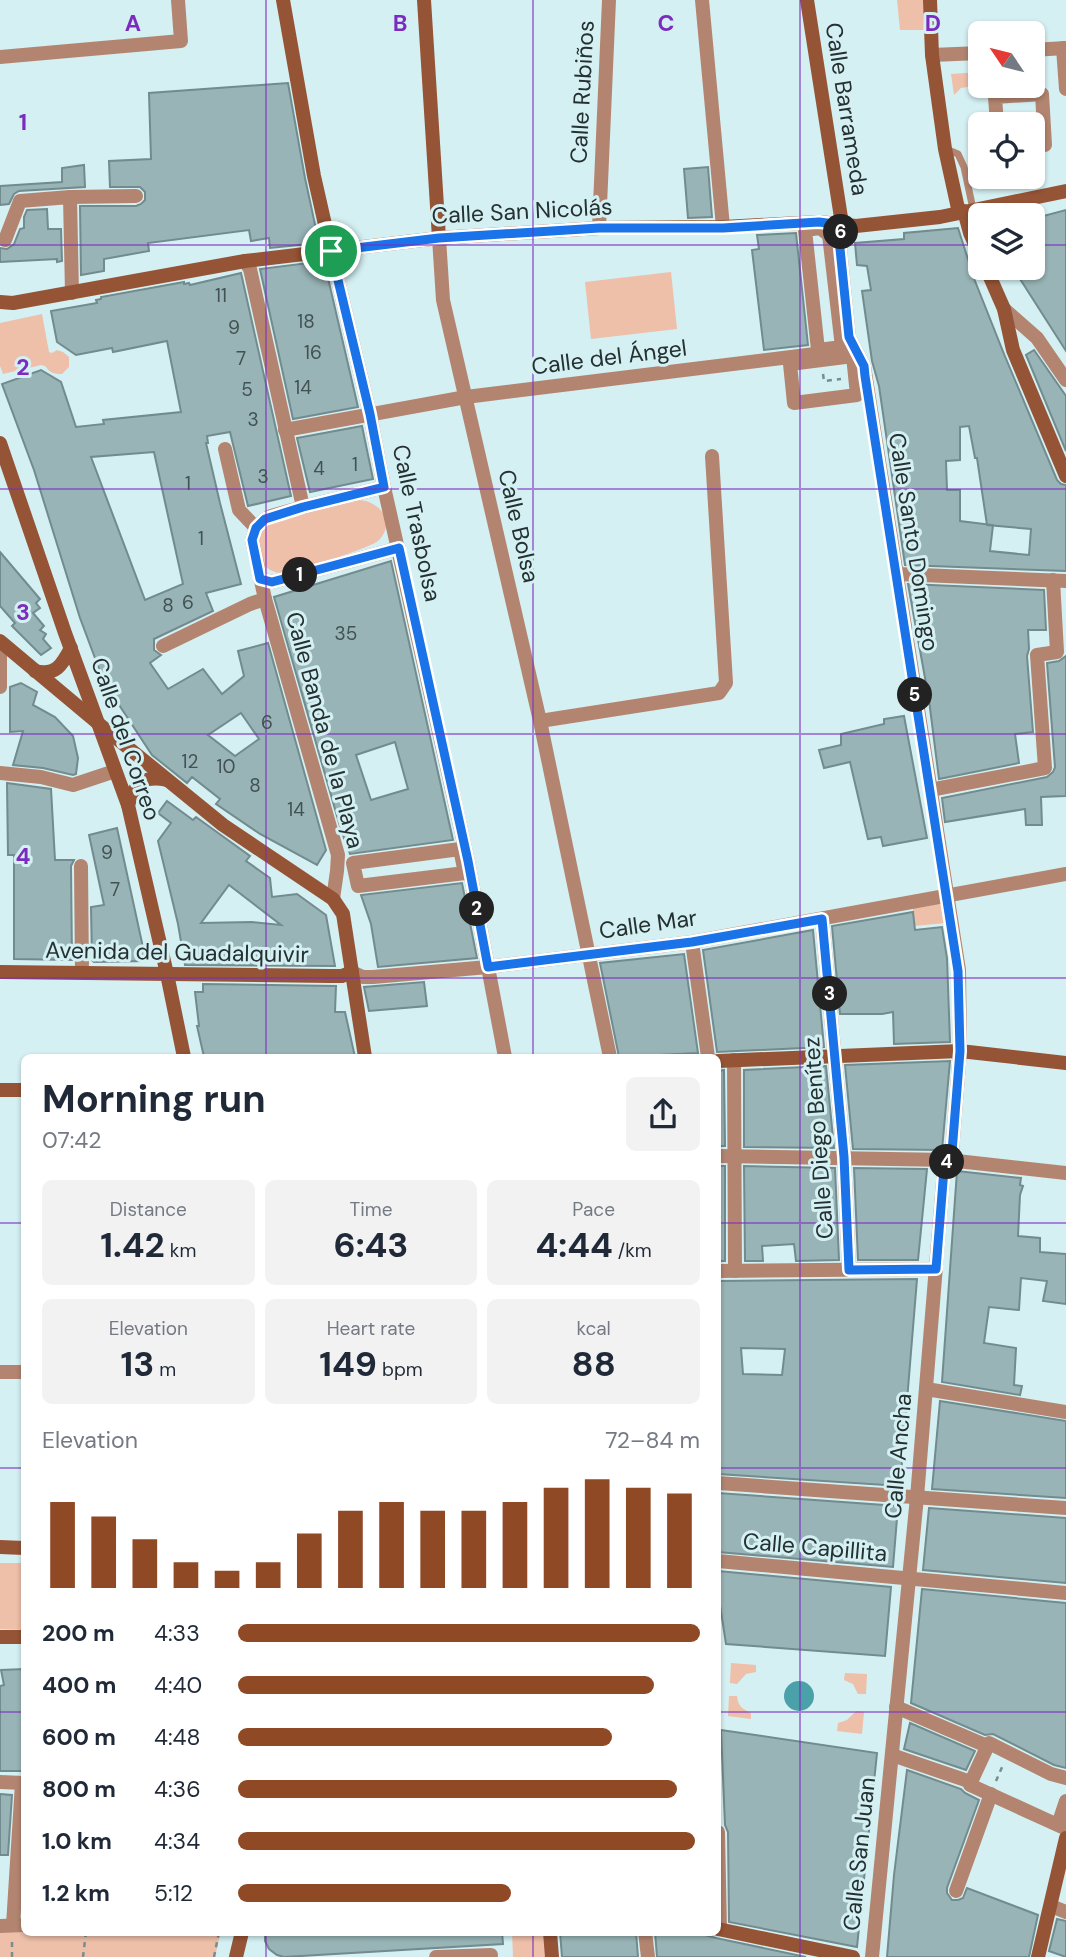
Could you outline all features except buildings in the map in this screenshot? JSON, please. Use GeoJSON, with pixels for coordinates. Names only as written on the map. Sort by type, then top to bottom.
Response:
{"type":"FeatureCollection","features":[{"type":"Feature","properties":{"kind":"street"},"geometry":{"type":"LineString","coordinates":[[0,57],[181,41],[178,0]]}},
{"type":"Feature","properties":{"kind":"street","name":"Calle Trasbolsa"},"geometry":{"type":"LineString","coordinates":[[283,0],[314,176],[370,414],[468,861],[504,1054]]}},
{"type":"Feature","properties":{"kind":"street","name":"Calle Bolsa"},"geometry":{"type":"LineString","coordinates":[[424,0],[443,300],[540,721],[609,1054]]}},
{"type":"Feature","properties":{"kind":"street","name":"Calle Rubiños"},"geometry":{"type":"LineString","coordinates":[[599,228],[609,0]]}},
{"type":"Feature","properties":{"kind":"street"},"geometry":{"type":"LineString","coordinates":[[702,0],[723,228]]}},
{"type":"Feature","properties":{"kind":"street","name":"Calle Barrameda"},"geometry":{"type":"LineString","coordinates":[[807,0],[842,225]]}},
{"type":"Feature","properties":{"kind":"street"},"geometry":{"type":"LineString","coordinates":[[930,0],[932,55],[945,149],[968,224]]}},
{"type":"Feature","properties":{"kind":"street"},"geometry":{"type":"LineString","coordinates":[[1045,49],[1064,48],[1066,89]]}},
{"type":"Feature","properties":{"kind":"street"},"geometry":{"type":"LineString","coordinates":[[932,55],[968,54]]}},
{"type":"Feature","properties":{"kind":"street"},"geometry":{"type":"LineString","coordinates":[[996,112],[995,97],[1042,94],[1043,112]]}},
{"type":"Feature","properties":{"kind":"street","name":"Calle San Nicolás"},"geometry":{"type":"LineString","coordinates":[[0,302],[13,303],[245,261],[439,238],[599,228],[723,228],[819,222],[869,224],[940,217],[1066,191]]}},
{"type":"Feature","properties":{"kind":"street"},"geometry":{"type":"LineString","coordinates":[[5,240],[20,201],[136,196]]}},
{"type":"Feature","properties":{"kind":"street"},"geometry":{"type":"LineString","coordinates":[[70,197],[72,293]]}},
{"type":"Feature","properties":{"kind":"street","name":"Calle Santo Domingo"},"geometry":{"type":"LineString","coordinates":[[842,225],[839,239],[849,337],[864,366],[958,971],[960,1051],[952,1152],[948,1160]]}},
{"type":"Feature","properties":{"kind":"street"},"geometry":{"type":"LineString","coordinates":[[820,228],[829,236],[842,347],[818,349],[805,230],[820,228]]}},
{"type":"Feature","properties":{"kind":"street"},"geometry":{"type":"LineString","coordinates":[[245,261],[250,269],[303,507]]}},
{"type":"Feature","properties":{"kind":"street"},"geometry":{"type":"LineString","coordinates":[[991,280],[1004,309],[1013,350],[1066,477]]}},
{"type":"Feature","properties":{"kind":"street"},"geometry":{"type":"LineString","coordinates":[[1004,309],[1037,338],[1064,373]]}},
{"type":"Feature","properties":{"kind":"street","name":"Calle del Ángel"},"geometry":{"type":"LineString","coordinates":[[285,430],[466,397],[855,349]]}},
{"type":"Feature","properties":{"kind":"street"},"geometry":{"type":"LineString","coordinates":[[853,356],[858,395],[794,402],[790,364],[853,356]]}},
{"type":"Feature","properties":{"kind":"street","name":"Calle del Correo"},"geometry":{"type":"LineString","coordinates":[[0,443],[128,805],[183,1054]]}},
{"type":"Feature","properties":{"kind":"street"},"geometry":{"type":"LineString","coordinates":[[225,449],[239,510],[256,528],[271,516],[384,487]]}},
{"type":"Feature","properties":{"kind":"street"},"geometry":{"type":"LineString","coordinates":[[540,721],[719,693],[726,683],[712,456]]}},
{"type":"Feature","properties":{"kind":"street","name":"Calle Banda de la Playa"},"geometry":{"type":"LineString","coordinates":[[256,528],[252,546],[265,599],[338,855],[333,899],[343,914],[365,1054]]}},
{"type":"Feature","properties":{"kind":"street"},"geometry":{"type":"LineString","coordinates":[[260,579],[272,582],[399,548]]}},
{"type":"Feature","properties":{"kind":"street"},"geometry":{"type":"LineString","coordinates":[[897,574],[1060,580],[1057,652],[1037,655],[1045,768],[930,790]]}},
{"type":"Feature","properties":{"kind":"street"},"geometry":{"type":"LineString","coordinates":[[163,646],[265,599]]}},
{"type":"Feature","properties":{"kind":"street"},"geometry":{"type":"LineString","coordinates":[[0,641],[223,824],[333,899]]}},
{"type":"Feature","properties":{"kind":"street"},"geometry":{"type":"LineString","coordinates":[[35,671],[45,673],[56,669],[71,648]]}},
{"type":"Feature","properties":{"kind":"street"},"geometry":{"type":"LineString","coordinates":[[0,656],[0,687]]}},
{"type":"Feature","properties":{"kind":"street"},"geometry":{"type":"LineString","coordinates":[[0,774],[40,777],[73,785],[115,771]]}},
{"type":"Feature","properties":{"kind":"street"},"geometry":{"type":"LineString","coordinates":[[128,805],[131,794],[141,782],[156,778],[168,780]]}},
{"type":"Feature","properties":{"kind":"street"},"geometry":{"type":"LineString","coordinates":[[460,849],[465,873],[358,886],[353,863],[460,849]]}},
{"type":"Feature","properties":{"kind":"street"},"geometry":{"type":"LineString","coordinates":[[81,866],[82,973]]}},
{"type":"Feature","properties":{"kind":"street","name":"Calle Mar"},"geometry":{"type":"LineString","coordinates":[[352,972],[363,977],[373,977],[488,967],[692,942],[1066,874]]}},
{"type":"Feature","properties":{"kind":"street","name":"Calle Diego Benítez"},"geometry":{"type":"LineString","coordinates":[[822,919],[844,1157],[849,1270]]}},
{"type":"Feature","properties":{"kind":"street"},"geometry":{"type":"LineString","coordinates":[[692,942],[708,1054]]}},
{"type":"Feature","properties":{"kind":"street","name":"Avenida del Guadalquivir"},"geometry":{"type":"LineString","coordinates":[[0,972],[342,976],[352,972]]}},
{"type":"Feature","properties":{"kind":"street"},"geometry":{"type":"LineString","coordinates":[[721,1061],[960,1051],[1066,1063]]}},
{"type":"Feature","properties":{"kind":"street"},"geometry":{"type":"LineString","coordinates":[[734,1060],[735,1271]]}},
{"type":"Feature","properties":{"kind":"street"},"geometry":{"type":"LineString","coordinates":[[0,1090],[21,1090]]}},
{"type":"Feature","properties":{"kind":"street"},"geometry":{"type":"LineString","coordinates":[[721,1156],[948,1160],[1066,1173]]}},
{"type":"Feature","properties":{"kind":"street","name":"Calle Ancha"},"geometry":{"type":"LineString","coordinates":[[892,1755],[944,1169],[948,1160]]}},
{"type":"Feature","properties":{"kind":"street"},"geometry":{"type":"LineString","coordinates":[[721,1271],[936,1269]]}},
{"type":"Feature","properties":{"kind":"street"},"geometry":{"type":"LineString","coordinates":[[0,1372],[21,1372]]}},
{"type":"Feature","properties":{"kind":"street"},"geometry":{"type":"LineString","coordinates":[[926,1389],[1066,1412]]}},
{"type":"Feature","properties":{"kind":"street"},"geometry":{"type":"LineString","coordinates":[[721,1483],[1066,1508]]}},
{"type":"Feature","properties":{"kind":"street"},"geometry":{"type":"LineString","coordinates":[[0,1547],[21,1548]]}},
{"type":"Feature","properties":{"kind":"street","name":"Calle Capillita"},"geometry":{"type":"LineString","coordinates":[[721,1561],[1066,1593]]}},
{"type":"Feature","properties":{"kind":"street"},"geometry":{"type":"LineString","coordinates":[[0,1637],[21,1637]]}},
{"type":"Feature","properties":{"kind":"street"},"geometry":{"type":"LineString","coordinates":[[896,1707],[987,1746]]}},
{"type":"Feature","properties":{"kind":"street"},"geometry":{"type":"LineString","coordinates":[[1066,1778],[1051,1774],[989,1742],[970,1785],[1062,1827],[1060,1819],[1066,1801]]}},
{"type":"Feature","properties":{"kind":"street"},"geometry":{"type":"LineString","coordinates":[[892,1755],[971,1782]]}},
{"type":"Feature","properties":{"kind":"street","name":"Calle San Juan"},"geometry":{"type":"LineString","coordinates":[[872,1957],[892,1755]]}},
{"type":"Feature","properties":{"kind":"street"},"geometry":{"type":"LineString","coordinates":[[0,1782],[21,1783]]}},
{"type":"Feature","properties":{"kind":"street"},"geometry":{"type":"LineString","coordinates":[[956,1891],[991,1794]]}},
{"type":"Feature","properties":{"kind":"street"},"geometry":{"type":"LineString","coordinates":[[13,1925],[21,1811]]}},
{"type":"Feature","properties":{"kind":"street"},"geometry":{"type":"LineString","coordinates":[[1038,1957],[1066,1838]]}},
{"type":"Feature","properties":{"kind":"street"},"geometry":{"type":"LineString","coordinates":[[1051,1906],[1066,1912]]}},
{"type":"Feature","properties":{"kind":"street"},"geometry":{"type":"LineString","coordinates":[[721,1929],[853,1957]]}},
{"type":"Feature","properties":{"kind":"street"},"geometry":{"type":"LineString","coordinates":[[236,1957],[241,1936]]}},
{"type":"Feature","properties":{"kind":"street"},"geometry":{"type":"LineString","coordinates":[[550,1936],[552,1957]]}},
{"type":"Feature","properties":{"kind":"street"},"geometry":{"type":"LineString","coordinates":[[645,1936],[648,1957]]}},
{"type":"Feature","properties":{"kind":"street"},"geometry":{"type":"LineString","coordinates":[[436,1957],[491,1955]]}},
{"type":"Feature","properties":{"kind":"path"},"geometry":{"type":"LineString","coordinates":[[991,1794],[1007,1756]]}},
{"type":"Feature","properties":{"kind":"path"},"geometry":{"type":"LineString","coordinates":[[83,1957],[86,1936]]}},
{"type":"Feature","properties":{"kind":"path"},"geometry":{"type":"LineString","coordinates":[[214,1957],[218,1936]]}},
{"type":"Feature","properties":{"kind":"shaded area"},"geometry":{"type":"Polygon","coordinates":[[[897,0],[930,0],[931,30],[900,30],[897,0]]]}},
{"type":"Feature","properties":{"kind":"shaded area"},"geometry":{"type":"Polygon","coordinates":[[[968,73],[968,87],[961,88],[954,95],[951,74],[968,73]]]}},
{"type":"Feature","properties":{"kind":"shaded area"},"geometry":{"type":"Polygon","coordinates":[[[671,272],[677,329],[591,339],[585,282],[671,272]]]}},
{"type":"Feature","properties":{"kind":"shaded area"},"geometry":{"type":"Polygon","coordinates":[[[42,314],[49,352],[63,352],[69,357],[69,367],[62,374],[52,373],[41,365],[3,374],[0,366],[0,323],[42,314]]]}},
{"type":"Feature","properties":{"kind":"shaded area"},"geometry":{"type":"Polygon","coordinates":[[[356,500],[378,507],[385,519],[384,533],[373,544],[287,572],[274,572],[261,562],[258,533],[269,522],[356,500]]]}},
{"type":"Feature","properties":{"kind":"shaded area"},"geometry":{"type":"Polygon","coordinates":[[[944,903],[946,923],[914,926],[913,905],[944,903]]]}},
{"type":"Feature","properties":{"kind":"shaded area"},"geometry":{"type":"Polygon","coordinates":[[[0,1563],[21,1563],[21,1630],[0,1629],[0,1563]]]}},
{"type":"Feature","properties":{"kind":"shaded area"},"geometry":{"type":"Polygon","coordinates":[[[731,1663],[756,1665],[756,1672],[746,1674],[737,1684],[730,1683],[731,1663]]]}},
{"type":"Feature","properties":{"kind":"shaded area"},"geometry":{"type":"Polygon","coordinates":[[[845,1673],[867,1674],[866,1694],[858,1694],[853,1684],[844,1680],[845,1673]]]}},
{"type":"Feature","properties":{"kind":"shaded area"},"geometry":{"type":"Polygon","coordinates":[[[729,1696],[737,1696],[741,1707],[751,1713],[751,1719],[728,1716],[729,1696]]]}},
{"type":"Feature","properties":{"kind":"shaded area"},"geometry":{"type":"Polygon","coordinates":[[[856,1711],[864,1712],[862,1734],[837,1731],[838,1723],[847,1720],[856,1711]]]}},
{"type":"Feature","properties":{"kind":"shaded area"},"geometry":{"type":"Polygon","coordinates":[[[0,1931],[21,1931],[21,1936],[220,1936],[215,1957],[0,1957],[0,1931]]]}},
{"type":"Feature","properties":{"kind":"shaded area"},"geometry":{"type":"Polygon","coordinates":[[[512,1936],[550,1936],[552,1957],[513,1957],[512,1936]]]}},
{"type":"Feature","properties":{"kind":"water"},"geometry":{"type":"Polygon","coordinates":[[[799,1681],[805,1682],[813,1690],[813,1702],[805,1710],[799,1711],[793,1710],[785,1702],[784,1696],[785,1690],[793,1682],[799,1681]]]}},
{"type":"Feature","properties":{"kind":"route"},"geometry":{"type":"LineString","coordinates":[[819,222],[842,225],[839,239],[849,337],[864,366],[958,971],[960,1051],[952,1152],[944,1169],[936,1269],[849,1270],[844,1157],[822,919],[692,942],[488,967],[468,861],[399,548],[266,582],[260,579],[252,546],[256,528],[271,516],[384,487],[370,414],[331,251],[439,238],[599,228],[723,228],[819,222]]}}]}
